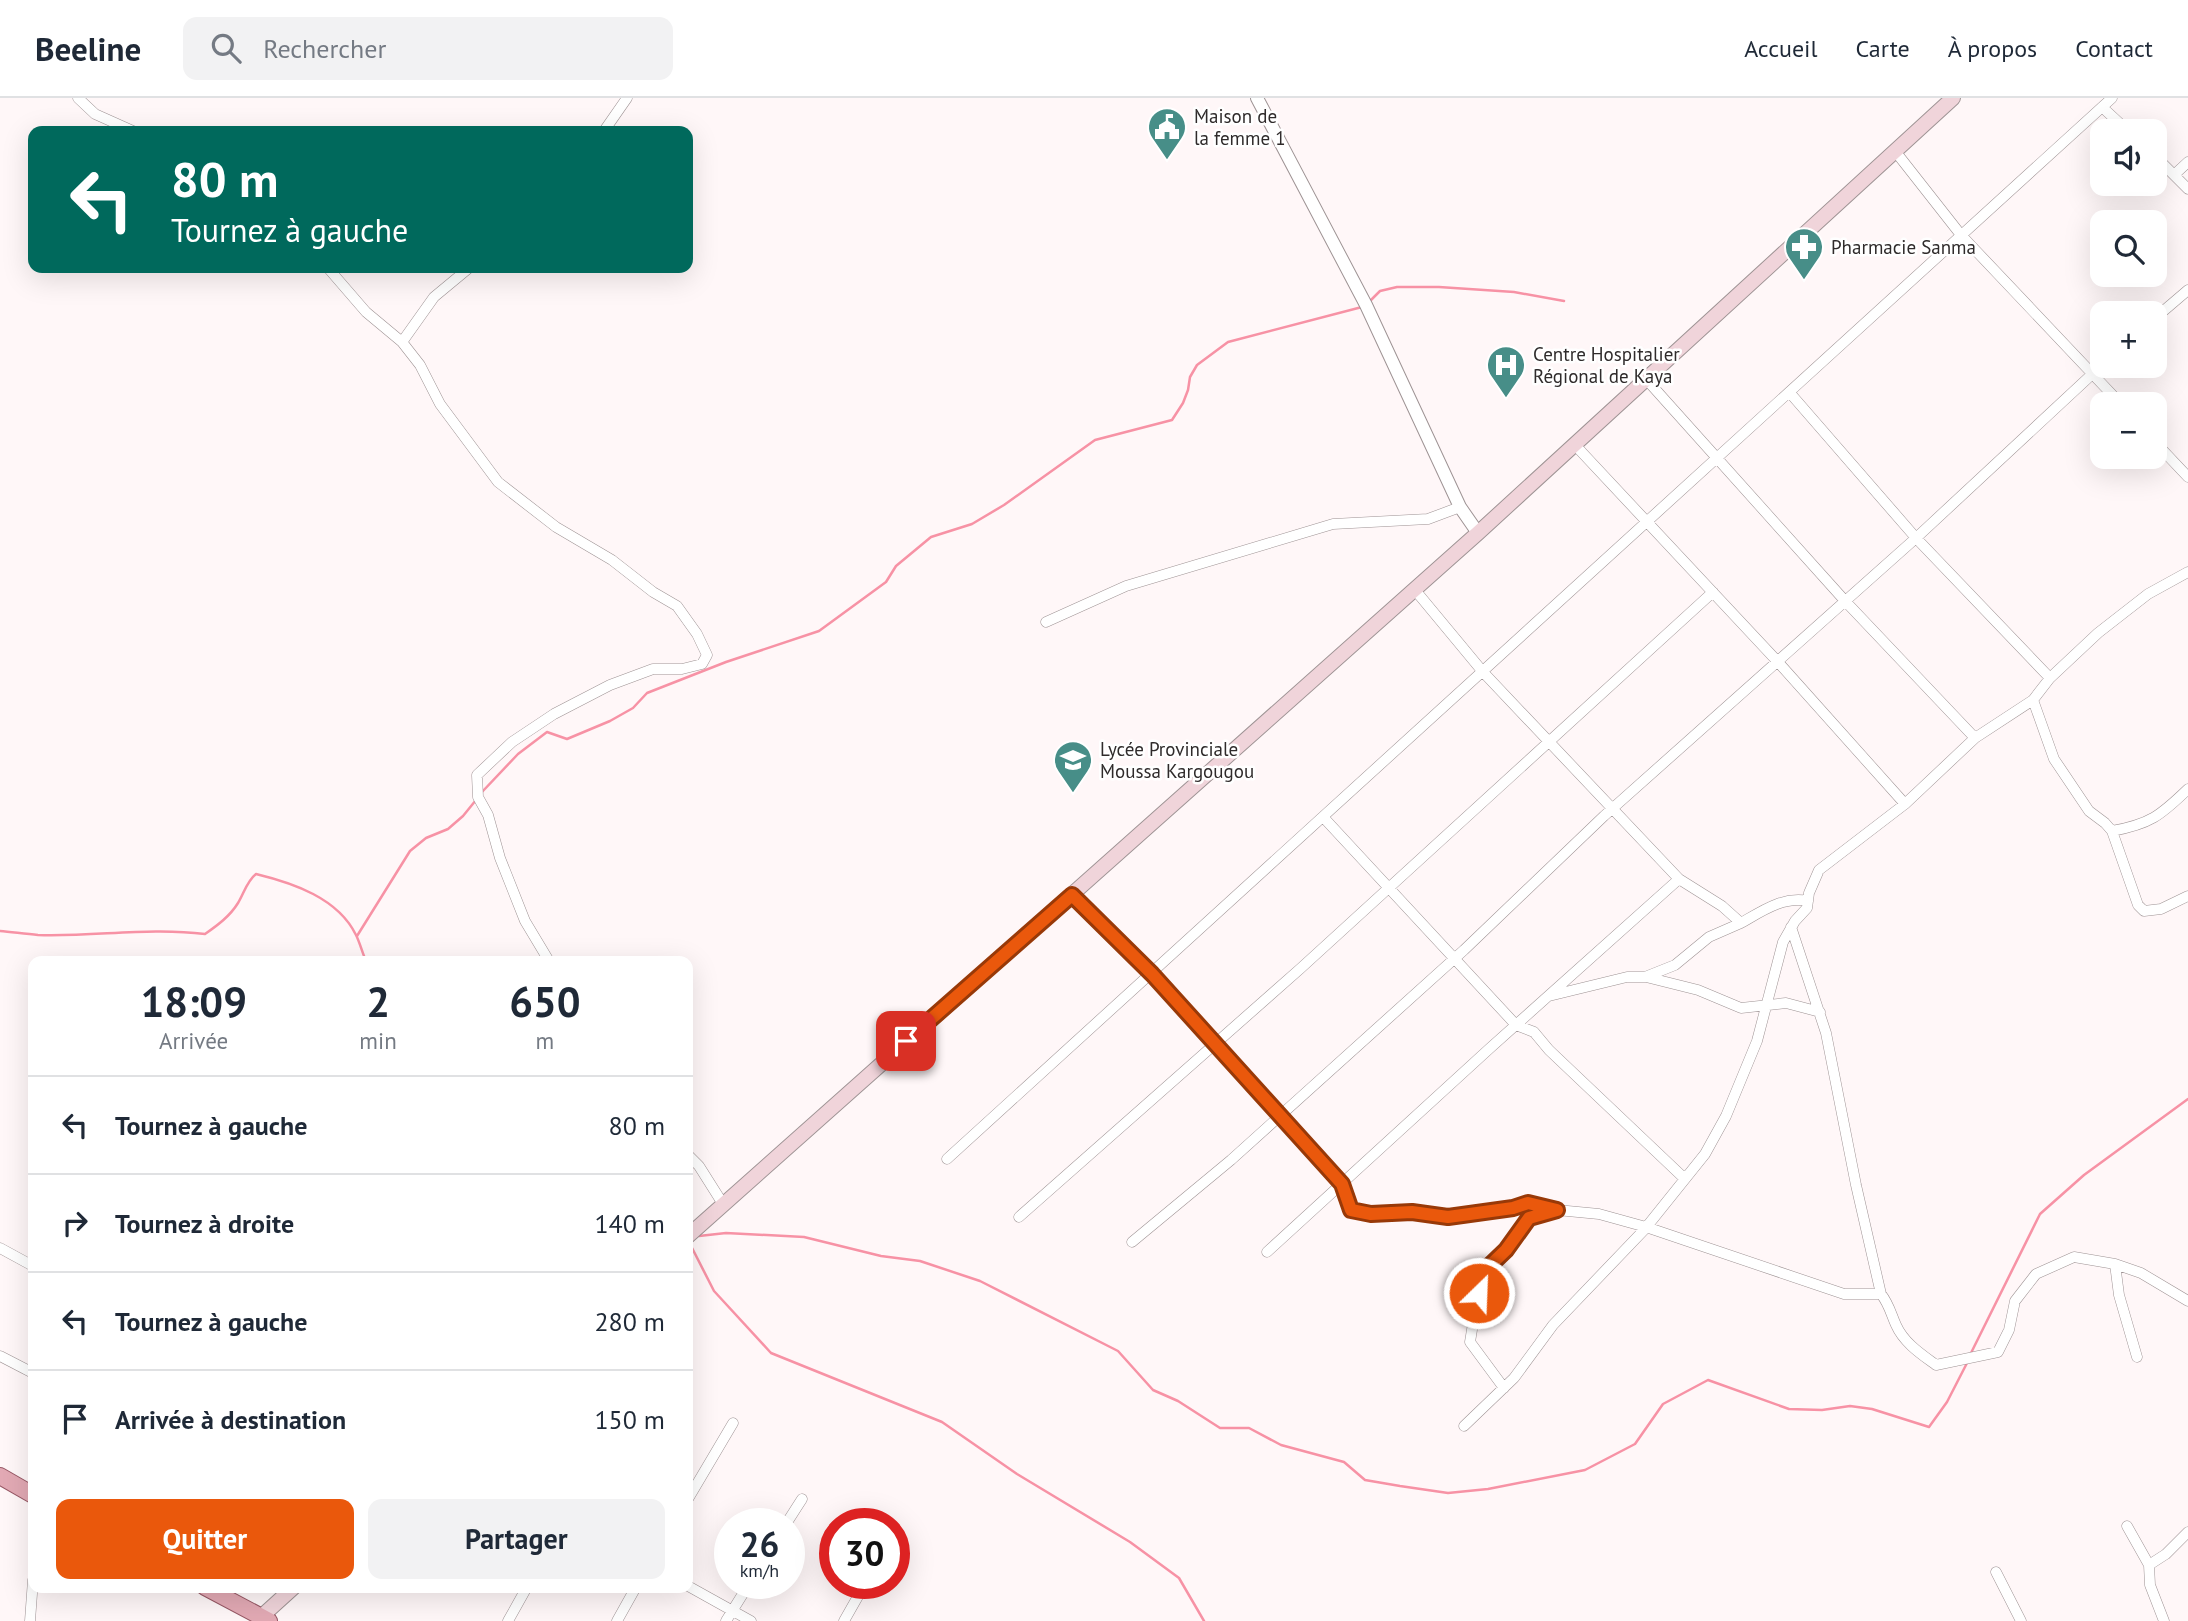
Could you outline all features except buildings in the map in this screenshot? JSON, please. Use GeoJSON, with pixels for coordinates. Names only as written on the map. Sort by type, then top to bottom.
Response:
{"type":"FeatureCollection","features":[{"type":"Feature","properties":{"kind":"main road"},"geometry":{"type":"LineString","coordinates":[[693,1231],[1415,590],[1953,98]]}},
{"type":"Feature","properties":{"kind":"main road"},"geometry":{"type":"LineString","coordinates":[[0,1476],[28,1492]]}},
{"type":"Feature","properties":{"kind":"main road"},"geometry":{"type":"LineString","coordinates":[[215,1593],[262,1620],[288,1593]]}},
{"type":"Feature","properties":{"kind":"street"},"geometry":{"type":"LineString","coordinates":[[78,98],[95,114],[122,126]]}},
{"type":"Feature","properties":{"kind":"street"},"geometry":{"type":"LineString","coordinates":[[607,126],[627,98]]}},
{"type":"Feature","properties":{"kind":"street"},"geometry":{"type":"LineString","coordinates":[[1257,98],[1366,305],[1460,506],[1478,533]]}},
{"type":"Feature","properties":{"kind":"street"},"geometry":{"type":"LineString","coordinates":[[947,1159],[2112,98]]}},
{"type":"Feature","properties":{"kind":"street"},"geometry":{"type":"LineString","coordinates":[[2102,107],[2115,119]]}},
{"type":"Feature","properties":{"kind":"street"},"geometry":{"type":"LineString","coordinates":[[1895,152],[1962,235],[2090,371]]}},
{"type":"Feature","properties":{"kind":"street"},"geometry":{"type":"LineString","coordinates":[[2175,174],[2188,162]]}},
{"type":"Feature","properties":{"kind":"street"},"geometry":{"type":"LineString","coordinates":[[2167,167],[2188,189]]}},
{"type":"Feature","properties":{"kind":"street"},"geometry":{"type":"LineString","coordinates":[[332,273],[366,312],[402,342],[420,365],[440,404],[498,482],[556,527],[612,560],[653,592],[677,606],[697,634],[707,655],[702,664],[682,669],[653,669],[610,685],[554,714],[512,743],[477,775],[478,797],[488,815],[500,858],[525,921],[546,956]]}},
{"type":"Feature","properties":{"kind":"street"},"geometry":{"type":"LineString","coordinates":[[402,342],[434,297],[463,273]]}},
{"type":"Feature","properties":{"kind":"street"},"geometry":{"type":"LineString","coordinates":[[2167,308],[2188,290]]}},
{"type":"Feature","properties":{"kind":"street"},"geometry":{"type":"LineString","coordinates":[[1132,1242],[1280,1116],[1454,958],[1612,808],[1846,602],[2090,375]]}},
{"type":"Feature","properties":{"kind":"street"},"geometry":{"type":"LineString","coordinates":[[2097,378],[2110,392]]}},
{"type":"Feature","properties":{"kind":"street"},"geometry":{"type":"LineString","coordinates":[[1646,379],[1846,602],[1975,738]]}},
{"type":"Feature","properties":{"kind":"street"},"geometry":{"type":"LineString","coordinates":[[1790,393],[1916,538],[2050,678]]}},
{"type":"Feature","properties":{"kind":"street"},"geometry":{"type":"LineString","coordinates":[[1575,444],[1778,662],[1905,804]]}},
{"type":"Feature","properties":{"kind":"street"},"geometry":{"type":"LineString","coordinates":[[2167,455],[2188,477]]}},
{"type":"Feature","properties":{"kind":"street"},"geometry":{"type":"LineString","coordinates":[[1046,622],[1126,586],[1333,524],[1428,519],[1460,506]]}},
{"type":"Feature","properties":{"kind":"street"},"geometry":{"type":"LineString","coordinates":[[1464,1426],[1514,1378],[1553,1325],[1646,1227],[1705,1154],[1726,1116],[1757,1041],[1783,942],[1791,927],[1807,908],[1819,870],[1905,804],[1975,738],[2033,701],[2050,678],[2098,633],[2138,602],[2188,572]]}},
{"type":"Feature","properties":{"kind":"street"},"geometry":{"type":"LineString","coordinates":[[1415,590],[1483,672],[1679,879],[1722,906],[1741,923]]}},
{"type":"Feature","properties":{"kind":"street"},"geometry":{"type":"LineString","coordinates":[[1019,1217],[1389,888],[1713,592]]}},
{"type":"Feature","properties":{"kind":"street"},"geometry":{"type":"LineString","coordinates":[[2033,701],[2054,759],[2089,811],[2105,822],[2112,831],[2138,905],[2144,911],[2161,909],[2188,897]]}},
{"type":"Feature","properties":{"kind":"street"},"geometry":{"type":"LineString","coordinates":[[2112,831],[2140,826],[2166,811],[2188,789]]}},
{"type":"Feature","properties":{"kind":"street"},"geometry":{"type":"LineString","coordinates":[[1324,818],[1516,1025],[1534,1032],[1549,1050],[1685,1179]]}},
{"type":"Feature","properties":{"kind":"street"},"geometry":{"type":"LineString","coordinates":[[1268,1252],[1679,879]]}},
{"type":"Feature","properties":{"kind":"street"},"geometry":{"type":"LineString","coordinates":[[1072,895],[1152,974],[1342,1184],[1351,1210],[1371,1214],[1412,1212],[1448,1217],[1513,1208],[1528,1203],[1557,1210],[1599,1214],[1646,1227],[1844,1294],[1881,1294]]}},
{"type":"Feature","properties":{"kind":"street"},"geometry":{"type":"LineString","coordinates":[[1547,997],[1627,977],[1645,976],[1675,965],[1709,937],[1768,908],[1795,898],[1808,901]]}},
{"type":"Feature","properties":{"kind":"street"},"geometry":{"type":"LineString","coordinates":[[1791,927],[1826,1033],[1881,1294],[1888,1304],[1896,1327],[1908,1343],[1936,1365],[1998,1352],[2009,1330],[2015,1301],[2036,1274],[2074,1257],[2115,1264],[2141,1273],[2188,1301]]}},
{"type":"Feature","properties":{"kind":"street"},"geometry":{"type":"LineString","coordinates":[[1645,976],[1698,990],[1741,1008],[1786,1003],[1820,1013]]}},
{"type":"Feature","properties":{"kind":"street"},"geometry":{"type":"LineString","coordinates":[[693,1160],[723,1204]]}},
{"type":"Feature","properties":{"kind":"street"},"geometry":{"type":"LineString","coordinates":[[1504,1388],[1470,1342],[1481,1274],[1506,1250],[1529,1218],[1557,1210]]}},
{"type":"Feature","properties":{"kind":"street"},"geometry":{"type":"LineString","coordinates":[[0,1248],[28,1263]]}},
{"type":"Feature","properties":{"kind":"street"},"geometry":{"type":"LineString","coordinates":[[2115,1264],[2119,1295],[2137,1357]]}},
{"type":"Feature","properties":{"kind":"street"},"geometry":{"type":"LineString","coordinates":[[0,1356],[28,1370]]}},
{"type":"Feature","properties":{"kind":"street"},"geometry":{"type":"LineString","coordinates":[[693,1491],[733,1423]]}},
{"type":"Feature","properties":{"kind":"street"},"geometry":{"type":"LineString","coordinates":[[796,1508],[802,1499]]}},
{"type":"Feature","properties":{"kind":"street"},"geometry":{"type":"LineString","coordinates":[[2127,1526],[2149,1565],[2150,1585],[2164,1621]]}},
{"type":"Feature","properties":{"kind":"street"},"geometry":{"type":"LineString","coordinates":[[2149,1565],[2166,1555],[2188,1532]]}},
{"type":"Feature","properties":{"kind":"street"},"geometry":{"type":"LineString","coordinates":[[1996,1573],[2021,1621]]}},
{"type":"Feature","properties":{"kind":"street"},"geometry":{"type":"LineString","coordinates":[[693,1589],[751,1621]]}},
{"type":"Feature","properties":{"kind":"street"},"geometry":{"type":"LineString","coordinates":[[30,1621],[32,1593]]}},
{"type":"Feature","properties":{"kind":"street"},"geometry":{"type":"LineString","coordinates":[[508,1621],[524,1593]]}},
{"type":"Feature","properties":{"kind":"street"},"geometry":{"type":"LineString","coordinates":[[617,1621],[633,1593]]}},
{"type":"Feature","properties":{"kind":"street"},"geometry":{"type":"LineString","coordinates":[[726,1621],[740,1599]]}},
{"type":"Feature","properties":{"kind":"street"},"geometry":{"type":"LineString","coordinates":[[844,1621],[856,1599]]}},
{"type":"Feature","properties":{"kind":"waterway"},"geometry":{"type":"LineString","coordinates":[[1370,301],[1380,291],[1397,287],[1514,292],[1564,301]]}},
{"type":"Feature","properties":{"kind":"waterway"},"geometry":{"type":"LineString","coordinates":[[482,792],[518,754],[547,732],[567,739],[633,708],[647,693],[726,662],[819,631],[886,582],[896,566],[931,537],[972,524],[1004,505],[1095,440],[1172,420],[1183,403],[1190,377],[1197,365],[1228,342],[1362,307]]}},
{"type":"Feature","properties":{"kind":"waterway"},"geometry":{"type":"LineString","coordinates":[[357,936],[410,851],[426,838],[448,829],[476,800]]}},
{"type":"Feature","properties":{"kind":"waterway"},"geometry":{"type":"LineString","coordinates":[[0,931],[38,935],[163,931],[205,934],[231,912],[256,874],[313,894],[338,911],[356,935],[364,956]]}},
{"type":"Feature","properties":{"kind":"waterway"},"geometry":{"type":"LineString","coordinates":[[1971,1353],[2040,1214],[2084,1175],[2188,1099]]}},
{"type":"Feature","properties":{"kind":"waterway"},"geometry":{"type":"LineString","coordinates":[[699,1236],[726,1233],[804,1237],[881,1256],[920,1261],[980,1281],[1118,1351],[1153,1390],[1178,1401],[1220,1428],[1249,1428],[1281,1445],[1344,1462],[1365,1480],[1448,1493],[1488,1489],[1585,1470],[1635,1444],[1663,1404],[1708,1380],[1789,1409],[1822,1410],[1850,1406],[1872,1409],[1929,1427],[1947,1402],[1967,1363]]}},
{"type":"Feature","properties":{"kind":"waterway"},"geometry":{"type":"LineString","coordinates":[[693,1250],[714,1291],[771,1353],[942,1422],[1017,1474],[1130,1542],[1179,1578],[1204,1621]]}},
{"type":"Feature","properties":{"kind":"place","name":"Maison de la femme 1"},"geometry":{"type":"Point","coordinates":[1167,161]}},
{"type":"Feature","properties":{"kind":"place","name":"Pharmacie Sanma"},"geometry":{"type":"Point","coordinates":[1804,281]}},
{"type":"Feature","properties":{"kind":"place","name":"Centre Hospitalier Régional de Kaya"},"geometry":{"type":"Point","coordinates":[1506,399]}},
{"type":"Feature","properties":{"kind":"place","name":"Lycée Provinciale Moussa Kargougou"},"geometry":{"type":"Point","coordinates":[1073,794]}},
{"type":"Feature","properties":{"kind":"route"},"geometry":{"type":"LineString","coordinates":[[906,1041],[1072,895],[1152,974],[1342,1184],[1351,1210],[1371,1214],[1412,1212],[1448,1217],[1513,1208],[1528,1203],[1557,1210],[1529,1218],[1506,1250],[1481,1274],[1479,1293]]}}]}
